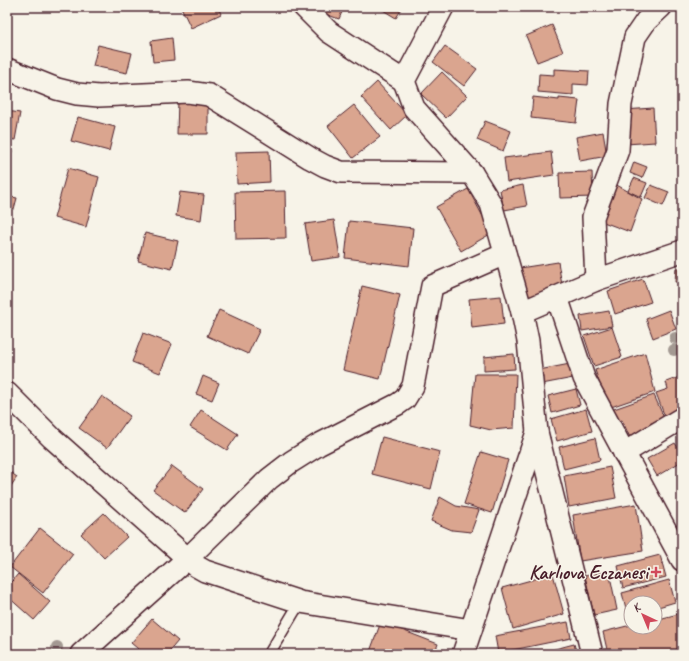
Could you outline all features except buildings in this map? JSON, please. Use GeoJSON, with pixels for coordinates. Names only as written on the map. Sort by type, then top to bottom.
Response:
{"type":"FeatureCollection","features":[{"type":"Feature","properties":{"kind":"street"},"geometry":{"type":"LineString","coordinates":[[304,7],[329,32],[404,81],[414,108],[472,172],[491,204],[522,312],[528,340],[537,432],[592,654]]}},
{"type":"Feature","properties":{"kind":"street"},"geometry":{"type":"LineString","coordinates":[[404,81],[444,7]]}},
{"type":"Feature","properties":{"kind":"street"},"geometry":{"type":"LineString","coordinates":[[596,280],[593,217],[618,150],[621,104],[635,37],[646,22],[661,7]]}},
{"type":"Feature","properties":{"kind":"street"},"geometry":{"type":"LineString","coordinates":[[7,69],[57,89],[77,94],[99,96],[188,92],[208,96],[310,158],[341,172],[472,172]]}},
{"type":"Feature","properties":{"kind":"street"},"geometry":{"type":"LineString","coordinates":[[522,312],[596,280],[682,251]]}},
{"type":"Feature","properties":{"kind":"street"},"geometry":{"type":"LineString","coordinates":[[81,654],[187,559],[269,479],[291,462],[318,445],[405,399],[413,386],[432,286],[505,254]]}},
{"type":"Feature","properties":{"kind":"street"},"geometry":{"type":"LineString","coordinates":[[557,297],[584,378],[682,560]]}},
{"type":"Feature","properties":{"kind":"street"},"geometry":{"type":"LineString","coordinates":[[7,393],[52,438],[187,559],[205,571],[300,602],[471,630]]}},
{"type":"Feature","properties":{"kind":"street"},"geometry":{"type":"LineString","coordinates":[[624,452],[682,418]]}},
{"type":"Feature","properties":{"kind":"street"},"geometry":{"type":"LineString","coordinates":[[463,654],[537,432]]}},
{"type":"Feature","properties":{"kind":"lane"},"geometry":{"type":"LineString","coordinates":[[269,654],[300,602]]}},
{"type":"Feature","properties":{"kind":"place","name":"Karlıova Eczanesi"},"geometry":{"type":"Point","coordinates":[656,572]}}]}
